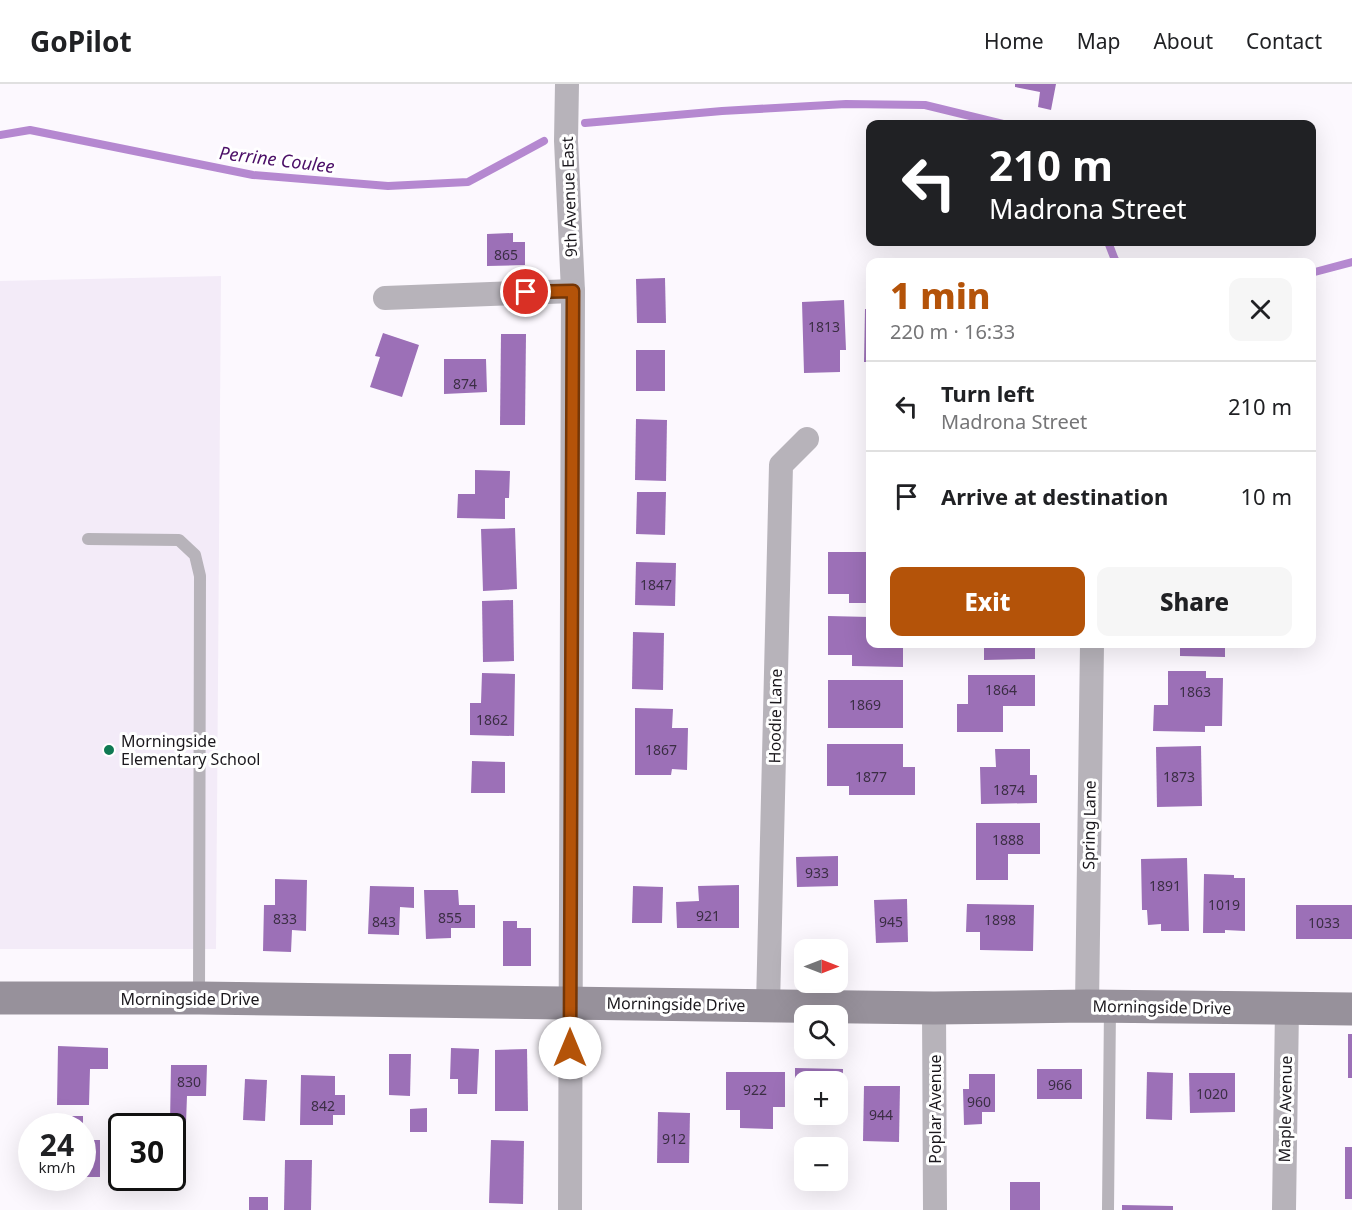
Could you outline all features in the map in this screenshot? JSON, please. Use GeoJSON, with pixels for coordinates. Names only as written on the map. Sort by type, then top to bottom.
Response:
{"type":"FeatureCollection","features":[{"type":"Feature","properties":{"kind":"street","name":"9th Avenue East"},"geometry":{"type":"LineString","coordinates":[[567,84],[566,141],[573,291],[570,1210]]}},
{"type":"Feature","properties":{"kind":"street"},"geometry":{"type":"LineString","coordinates":[[385,298],[573,291]]}},
{"type":"Feature","properties":{"kind":"street","name":"Hoodie Lane"},"geometry":{"type":"LineString","coordinates":[[768,1005],[781,465],[807,439]]}},
{"type":"Feature","properties":{"kind":"street","name":"Spring Lane"},"geometry":{"type":"LineString","coordinates":[[1092,648],[1098,1006]]}},
{"type":"Feature","properties":{"kind":"street","name":"Morningside Drive"},"geometry":{"type":"LineString","coordinates":[[0,998],[200,998],[934,1008],[1098,1006],[1352,1009]]}},
{"type":"Feature","properties":{"kind":"street","name":"Poplar Avenue"},"geometry":{"type":"LineString","coordinates":[[934,1008],[935,1210]]}},
{"type":"Feature","properties":{"kind":"street","name":"Maple Avenue"},"geometry":{"type":"LineString","coordinates":[[1284,1210],[1287,1008]]}},
{"type":"Feature","properties":{"kind":"lane"},"geometry":{"type":"LineString","coordinates":[[88,539],[179,540],[195,555],[200,576],[200,998]]}},
{"type":"Feature","properties":{"kind":"lane"},"geometry":{"type":"LineString","coordinates":[[1098,1006],[1108,1210]]}},
{"type":"Feature","properties":{"kind":"shaded area","name":"Morningside Elementary School"},"geometry":{"type":"Polygon","coordinates":[[[221,276],[216,949],[0,949],[0,281],[221,276]]]}},
{"type":"Feature","properties":{"kind":"building"},"geometry":{"type":"Polygon","coordinates":[[[1015,84],[1056,84],[1051,110],[1038,107],[1040,92],[1015,87],[1015,84]]]}},
{"type":"Feature","properties":{"kind":"building"},"geometry":{"type":"Polygon","coordinates":[[[513,233],[513,242],[525,242],[525,265],[487,266],[487,234],[513,233]]]}},
{"type":"Feature","properties":{"kind":"building"},"geometry":{"type":"Polygon","coordinates":[[[665,278],[666,323],[637,323],[636,279],[665,278]]]}},
{"type":"Feature","properties":{"kind":"building"},"geometry":{"type":"Polygon","coordinates":[[[844,300],[846,350],[840,350],[840,372],[804,373],[802,302],[844,300]]]}},
{"type":"Feature","properties":{"kind":"building"},"geometry":{"type":"Polygon","coordinates":[[[865,309],[866,309],[866,362],[864,362],[865,309]]]}},
{"type":"Feature","properties":{"kind":"building"},"geometry":{"type":"Polygon","coordinates":[[[383,333],[419,345],[402,397],[370,387],[380,357],[375,356],[383,333]]]}},
{"type":"Feature","properties":{"kind":"building"},"geometry":{"type":"Polygon","coordinates":[[[501,334],[526,334],[525,425],[500,425],[501,334]]]}},
{"type":"Feature","properties":{"kind":"building"},"geometry":{"type":"Polygon","coordinates":[[[636,350],[665,350],[665,391],[636,391],[636,350]]]}},
{"type":"Feature","properties":{"kind":"building"},"geometry":{"type":"Polygon","coordinates":[[[444,359],[486,359],[487,392],[444,394],[444,359]]]}},
{"type":"Feature","properties":{"kind":"building"},"geometry":{"type":"Polygon","coordinates":[[[636,419],[667,420],[666,481],[635,480],[636,419]]]}},
{"type":"Feature","properties":{"kind":"building"},"geometry":{"type":"Polygon","coordinates":[[[475,470],[510,471],[509,498],[505,498],[505,519],[457,518],[458,494],[475,494],[475,470]]]}},
{"type":"Feature","properties":{"kind":"building"},"geometry":{"type":"Polygon","coordinates":[[[637,492],[666,492],[665,535],[636,534],[637,492]]]}},
{"type":"Feature","properties":{"kind":"building"},"geometry":{"type":"Polygon","coordinates":[[[515,528],[517,589],[483,591],[481,529],[515,528]]]}},
{"type":"Feature","properties":{"kind":"building"},"geometry":{"type":"Polygon","coordinates":[[[828,552],[866,552],[866,603],[849,603],[849,594],[828,594],[828,552]]]}},
{"type":"Feature","properties":{"kind":"building"},"geometry":{"type":"Polygon","coordinates":[[[636,562],[676,563],[675,606],[635,605],[636,562]]]}},
{"type":"Feature","properties":{"kind":"building"},"geometry":{"type":"Polygon","coordinates":[[[513,600],[514,661],[483,662],[482,601],[513,600]]]}},
{"type":"Feature","properties":{"kind":"building"},"geometry":{"type":"Polygon","coordinates":[[[828,616],[866,617],[866,648],[903,648],[903,667],[852,666],[852,655],[828,655],[828,616]]]}},
{"type":"Feature","properties":{"kind":"building"},"geometry":{"type":"Polygon","coordinates":[[[633,632],[664,633],[663,690],[632,689],[633,632]]]}},
{"type":"Feature","properties":{"kind":"building"},"geometry":{"type":"Polygon","coordinates":[[[984,648],[1035,648],[1035,659],[984,660],[984,648]]]}},
{"type":"Feature","properties":{"kind":"building"},"geometry":{"type":"Polygon","coordinates":[[[1180,648],[1225,648],[1225,657],[1180,656],[1180,648]]]}},
{"type":"Feature","properties":{"kind":"building"},"geometry":{"type":"Polygon","coordinates":[[[1168,671],[1206,671],[1206,678],[1223,678],[1222,726],[1205,726],[1205,732],[1153,731],[1154,705],[1168,705],[1168,671]]]}},
{"type":"Feature","properties":{"kind":"building"},"geometry":{"type":"Polygon","coordinates":[[[482,673],[515,674],[514,736],[470,735],[470,703],[481,703],[482,673]]]}},
{"type":"Feature","properties":{"kind":"building"},"geometry":{"type":"Polygon","coordinates":[[[968,675],[1035,675],[1035,706],[1003,706],[1003,732],[957,732],[957,704],[968,704],[968,675]]]}},
{"type":"Feature","properties":{"kind":"building"},"geometry":{"type":"Polygon","coordinates":[[[828,680],[903,680],[903,728],[828,728],[828,680]]]}},
{"type":"Feature","properties":{"kind":"building"},"geometry":{"type":"Polygon","coordinates":[[[635,708],[673,709],[672,728],[688,728],[687,770],[672,769],[671,775],[635,775],[635,708]]]}},
{"type":"Feature","properties":{"kind":"building"},"geometry":{"type":"Polygon","coordinates":[[[827,744],[903,744],[903,767],[915,767],[915,795],[849,795],[849,786],[827,786],[827,744]]]}},
{"type":"Feature","properties":{"kind":"building"},"geometry":{"type":"Polygon","coordinates":[[[1201,746],[1202,806],[1157,807],[1156,747],[1201,746]]]}},
{"type":"Feature","properties":{"kind":"building"},"geometry":{"type":"Polygon","coordinates":[[[995,749],[1030,749],[1030,775],[1037,775],[1037,803],[981,804],[980,767],[996,767],[995,749]]]}},
{"type":"Feature","properties":{"kind":"building"},"geometry":{"type":"Polygon","coordinates":[[[472,761],[505,762],[505,793],[471,793],[472,761]]]}},
{"type":"Feature","properties":{"kind":"building"},"geometry":{"type":"Polygon","coordinates":[[[976,823],[1040,823],[1040,854],[1008,854],[1008,880],[976,880],[976,823]]]}},
{"type":"Feature","properties":{"kind":"building"},"geometry":{"type":"Polygon","coordinates":[[[838,856],[838,886],[797,887],[796,857],[838,856]]]}},
{"type":"Feature","properties":{"kind":"building"},"geometry":{"type":"Polygon","coordinates":[[[1187,858],[1189,931],[1161,931],[1161,924],[1148,925],[1147,910],[1142,910],[1141,859],[1187,858]]]}},
{"type":"Feature","properties":{"kind":"building"},"geometry":{"type":"Polygon","coordinates":[[[1204,874],[1234,875],[1234,878],[1245,878],[1245,931],[1225,930],[1225,933],[1203,933],[1204,874]]]}},
{"type":"Feature","properties":{"kind":"building"},"geometry":{"type":"Polygon","coordinates":[[[275,879],[307,880],[306,931],[292,930],[291,952],[263,951],[264,905],[275,905],[275,879]]]}},
{"type":"Feature","properties":{"kind":"building"},"geometry":{"type":"Polygon","coordinates":[[[739,885],[739,928],[677,928],[676,902],[699,901],[698,886],[739,885]]]}},
{"type":"Feature","properties":{"kind":"building"},"geometry":{"type":"Polygon","coordinates":[[[370,886],[414,887],[414,908],[400,907],[399,935],[368,934],[370,886]]]}},
{"type":"Feature","properties":{"kind":"building"},"geometry":{"type":"Polygon","coordinates":[[[633,886],[663,887],[662,923],[632,923],[633,886]]]}},
{"type":"Feature","properties":{"kind":"building"},"geometry":{"type":"Polygon","coordinates":[[[424,890],[458,890],[459,905],[475,905],[475,928],[451,928],[451,938],[426,939],[424,890]]]}},
{"type":"Feature","properties":{"kind":"building"},"geometry":{"type":"Polygon","coordinates":[[[907,899],[908,942],[876,943],[874,900],[907,899]]]}},
{"type":"Feature","properties":{"kind":"building"},"geometry":{"type":"Polygon","coordinates":[[[967,904],[1034,905],[1033,951],[980,950],[980,932],[966,932],[967,904]]]}},
{"type":"Feature","properties":{"kind":"building"},"geometry":{"type":"Polygon","coordinates":[[[1296,905],[1352,905],[1352,939],[1296,939],[1296,905]]]}},
{"type":"Feature","properties":{"kind":"building"},"geometry":{"type":"Polygon","coordinates":[[[503,921],[517,921],[517,928],[531,928],[531,966],[503,966],[503,921]]]}},
{"type":"Feature","properties":{"kind":"building"},"geometry":{"type":"Polygon","coordinates":[[[1348,1034],[1352,1034],[1352,1078],[1348,1078],[1348,1034]]]}},
{"type":"Feature","properties":{"kind":"building"},"geometry":{"type":"Polygon","coordinates":[[[58,1046],[108,1048],[108,1069],[90,1069],[89,1105],[57,1105],[58,1046]]]}},
{"type":"Feature","properties":{"kind":"building"},"geometry":{"type":"Polygon","coordinates":[[[451,1048],[479,1049],[477,1094],[458,1094],[458,1079],[450,1079],[451,1048]]]}},
{"type":"Feature","properties":{"kind":"building"},"geometry":{"type":"Polygon","coordinates":[[[527,1049],[528,1111],[495,1111],[495,1050],[527,1049]]]}},
{"type":"Feature","properties":{"kind":"building"},"geometry":{"type":"Polygon","coordinates":[[[389,1054],[411,1054],[410,1096],[389,1095],[389,1054]]]}},
{"type":"Feature","properties":{"kind":"building"},"geometry":{"type":"Polygon","coordinates":[[[171,1065],[207,1065],[206,1096],[187,1096],[186,1123],[186,1113],[170,1113],[171,1065]]]}},
{"type":"Feature","properties":{"kind":"building"},"geometry":{"type":"Polygon","coordinates":[[[795,1068],[843,1069],[843,1071],[795,1071],[795,1068]]]}},
{"type":"Feature","properties":{"kind":"building"},"geometry":{"type":"Polygon","coordinates":[[[1037,1069],[1082,1069],[1082,1099],[1037,1099],[1037,1069]]]}},
{"type":"Feature","properties":{"kind":"building"},"geometry":{"type":"Polygon","coordinates":[[[726,1072],[785,1072],[785,1107],[773,1107],[773,1129],[740,1128],[740,1110],[726,1110],[726,1072]]]}},
{"type":"Feature","properties":{"kind":"building"},"geometry":{"type":"Polygon","coordinates":[[[1147,1072],[1173,1073],[1172,1120],[1146,1119],[1147,1072]]]}},
{"type":"Feature","properties":{"kind":"building"},"geometry":{"type":"Polygon","coordinates":[[[1189,1073],[1235,1073],[1235,1112],[1190,1113],[1189,1073]]]}},
{"type":"Feature","properties":{"kind":"building"},"geometry":{"type":"Polygon","coordinates":[[[969,1074],[995,1074],[995,1112],[982,1112],[982,1124],[964,1125],[963,1089],[969,1089],[969,1074]]]}},
{"type":"Feature","properties":{"kind":"building"},"geometry":{"type":"Polygon","coordinates":[[[301,1075],[335,1076],[335,1095],[345,1095],[345,1115],[333,1115],[333,1125],[300,1125],[301,1075]]]}},
{"type":"Feature","properties":{"kind":"building"},"geometry":{"type":"Polygon","coordinates":[[[245,1079],[267,1080],[265,1121],[243,1120],[245,1079]]]}},
{"type":"Feature","properties":{"kind":"building"},"geometry":{"type":"Polygon","coordinates":[[[864,1086],[900,1086],[899,1142],[863,1141],[864,1086]]]}},
{"type":"Feature","properties":{"kind":"building"},"geometry":{"type":"Polygon","coordinates":[[[427,1108],[427,1132],[410,1132],[410,1109],[427,1108]]]}},
{"type":"Feature","properties":{"kind":"building"},"geometry":{"type":"Polygon","coordinates":[[[658,1112],[690,1113],[689,1163],[657,1163],[658,1112]]]}},
{"type":"Feature","properties":{"kind":"building"},"geometry":{"type":"Polygon","coordinates":[[[96,1140],[100,1140],[100,1177],[96,1177],[96,1140]]]}},
{"type":"Feature","properties":{"kind":"building"},"geometry":{"type":"Polygon","coordinates":[[[491,1140],[524,1141],[523,1204],[489,1203],[491,1140]]]}},
{"type":"Feature","properties":{"kind":"building"},"geometry":{"type":"Polygon","coordinates":[[[1345,1147],[1352,1147],[1352,1199],[1345,1199],[1345,1147]]]}},
{"type":"Feature","properties":{"kind":"building"},"geometry":{"type":"Polygon","coordinates":[[[285,1160],[312,1160],[311,1210],[284,1210],[285,1160]]]}},
{"type":"Feature","properties":{"kind":"building"},"geometry":{"type":"Polygon","coordinates":[[[1010,1182],[1040,1182],[1040,1210],[1010,1210],[1010,1182]]]}},
{"type":"Feature","properties":{"kind":"building"},"geometry":{"type":"Polygon","coordinates":[[[249,1197],[268,1197],[268,1210],[249,1210],[249,1197]]]}},
{"type":"Feature","properties":{"kind":"building"},"geometry":{"type":"Polygon","coordinates":[[[1122,1205],[1173,1206],[1173,1210],[1122,1210],[1122,1205]]]}},
{"type":"Feature","properties":{"kind":"waterway","name":"Perrine Coulee"},"geometry":{"type":"LineString","coordinates":[[585,123],[722,111],[846,104],[925,105],[987,120]]}},
{"type":"Feature","properties":{"kind":"waterway","name":"Perrine Coulee"},"geometry":{"type":"LineString","coordinates":[[0,135],[30,130],[253,175],[388,186],[468,182],[544,141]]}},
{"type":"Feature","properties":{"kind":"waterway","name":"Perrine Coulee"},"geometry":{"type":"LineString","coordinates":[[1110,246],[1114,258]]}},
{"type":"Feature","properties":{"kind":"waterway","name":"Perrine Coulee"},"geometry":{"type":"LineString","coordinates":[[1316,272],[1352,262]]}},
{"type":"Feature","properties":{"kind":"place","name":"Morningside Elementary School"},"geometry":{"type":"Point","coordinates":[109,750]}},
{"type":"Feature","properties":{"kind":"route"},"geometry":{"type":"LineString","coordinates":[[526,292],[573,291],[570,1048]]}}]}
